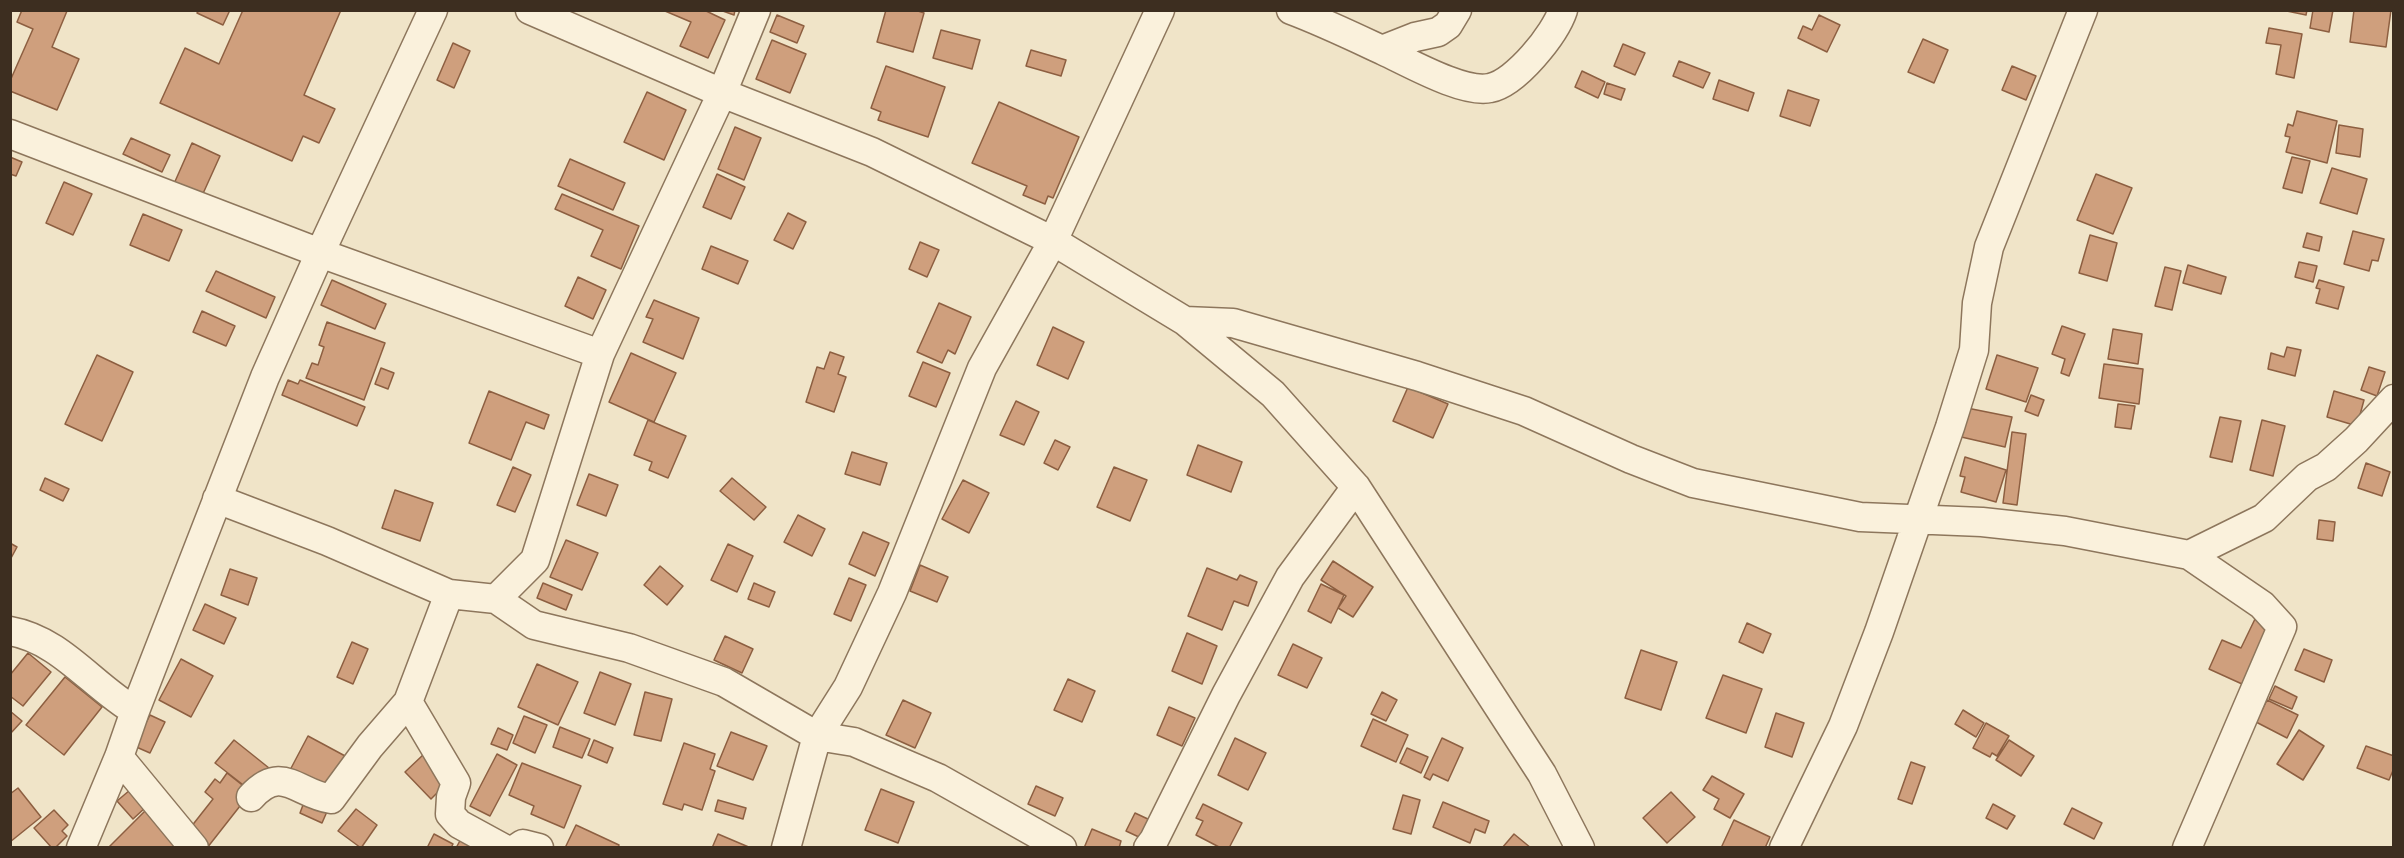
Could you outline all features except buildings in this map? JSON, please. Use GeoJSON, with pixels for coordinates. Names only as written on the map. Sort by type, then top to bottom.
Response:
{"type":"FeatureCollection","features":[{"type":"Feature","properties":{"kind":"street"},"geometry":{"type":"LineString","coordinates":[[81,848],[119,757],[265,378],[320,253],[433,10]]}},
{"type":"Feature","properties":{"kind":"street"},"geometry":{"type":"LineString","coordinates":[[530,10],[722,93],[872,152],[1053,241],[1185,321],[1273,394],[1356,488],[1542,774],[1580,848]]}},
{"type":"Feature","properties":{"kind":"street"},"geometry":{"type":"LineString","coordinates":[[496,599],[535,560],[600,354],[722,93],[756,10]]}},
{"type":"Feature","properties":{"kind":"street"},"geometry":{"type":"LineString","coordinates":[[786,848],[817,736],[848,687],[892,593],[982,368],[1053,241],[1160,10]]}},
{"type":"Feature","properties":{"kind":"street"},"geometry":{"type":"LineString","coordinates":[[1291,10],[1430,73],[1469,86],[1490,88],[1517,74],[1558,25],[1563,10]]}},
{"type":"Feature","properties":{"kind":"street"},"geometry":{"type":"LineString","coordinates":[[1382,50],[1438,32],[1448,25],[1457,10]]}},
{"type":"Feature","properties":{"kind":"street"},"geometry":{"type":"LineString","coordinates":[[1784,848],[1843,726],[1879,632],[1950,427],[1974,350],[1977,303],[1989,248],[2083,10]]}},
{"type":"Feature","properties":{"kind":"street"},"geometry":{"type":"LineString","coordinates":[[10,134],[320,253],[600,354]]}},
{"type":"Feature","properties":{"kind":"street"},"geometry":{"type":"LineString","coordinates":[[1185,321],[1233,322],[1417,376],[1524,411],[1631,459],[1693,483],[1860,517],[1982,522],[2065,531],[2189,555],[2262,605],[2282,627],[2187,848]]}},
{"type":"Feature","properties":{"kind":"street"},"geometry":{"type":"LineString","coordinates":[[2189,555],[2264,518],[2307,477],[2326,467],[2356,440],[2394,399]]}},
{"type":"Feature","properties":{"kind":"street"},"geometry":{"type":"LineString","coordinates":[[1148,848],[1226,695],[1290,577],[1356,488]]}},
{"type":"Feature","properties":{"kind":"street"},"geometry":{"type":"LineString","coordinates":[[217,499],[327,541],[449,594],[496,599],[534,625],[629,648],[724,682],[817,736],[854,742],[938,778],[1062,848]]}},
{"type":"Feature","properties":{"kind":"street"},"geometry":{"type":"LineString","coordinates":[[251,797],[260,787],[272,781],[278,781],[295,784],[317,797],[331,799],[370,746],[408,702],[449,594]]}},
{"type":"Feature","properties":{"kind":"street"},"geometry":{"type":"LineString","coordinates":[[10,631],[43,640],[68,658],[117,701],[135,711]]}},
{"type":"Feature","properties":{"kind":"street"},"geometry":{"type":"LineString","coordinates":[[408,702],[456,783],[451,797],[450,814],[459,824],[503,848]]}},
{"type":"Feature","properties":{"kind":"street"},"geometry":{"type":"LineString","coordinates":[[119,757],[194,848]]}},
{"type":"Feature","properties":{"kind":"street"},"geometry":{"type":"LineString","coordinates":[[517,848],[523,844],[539,848]]}}]}
